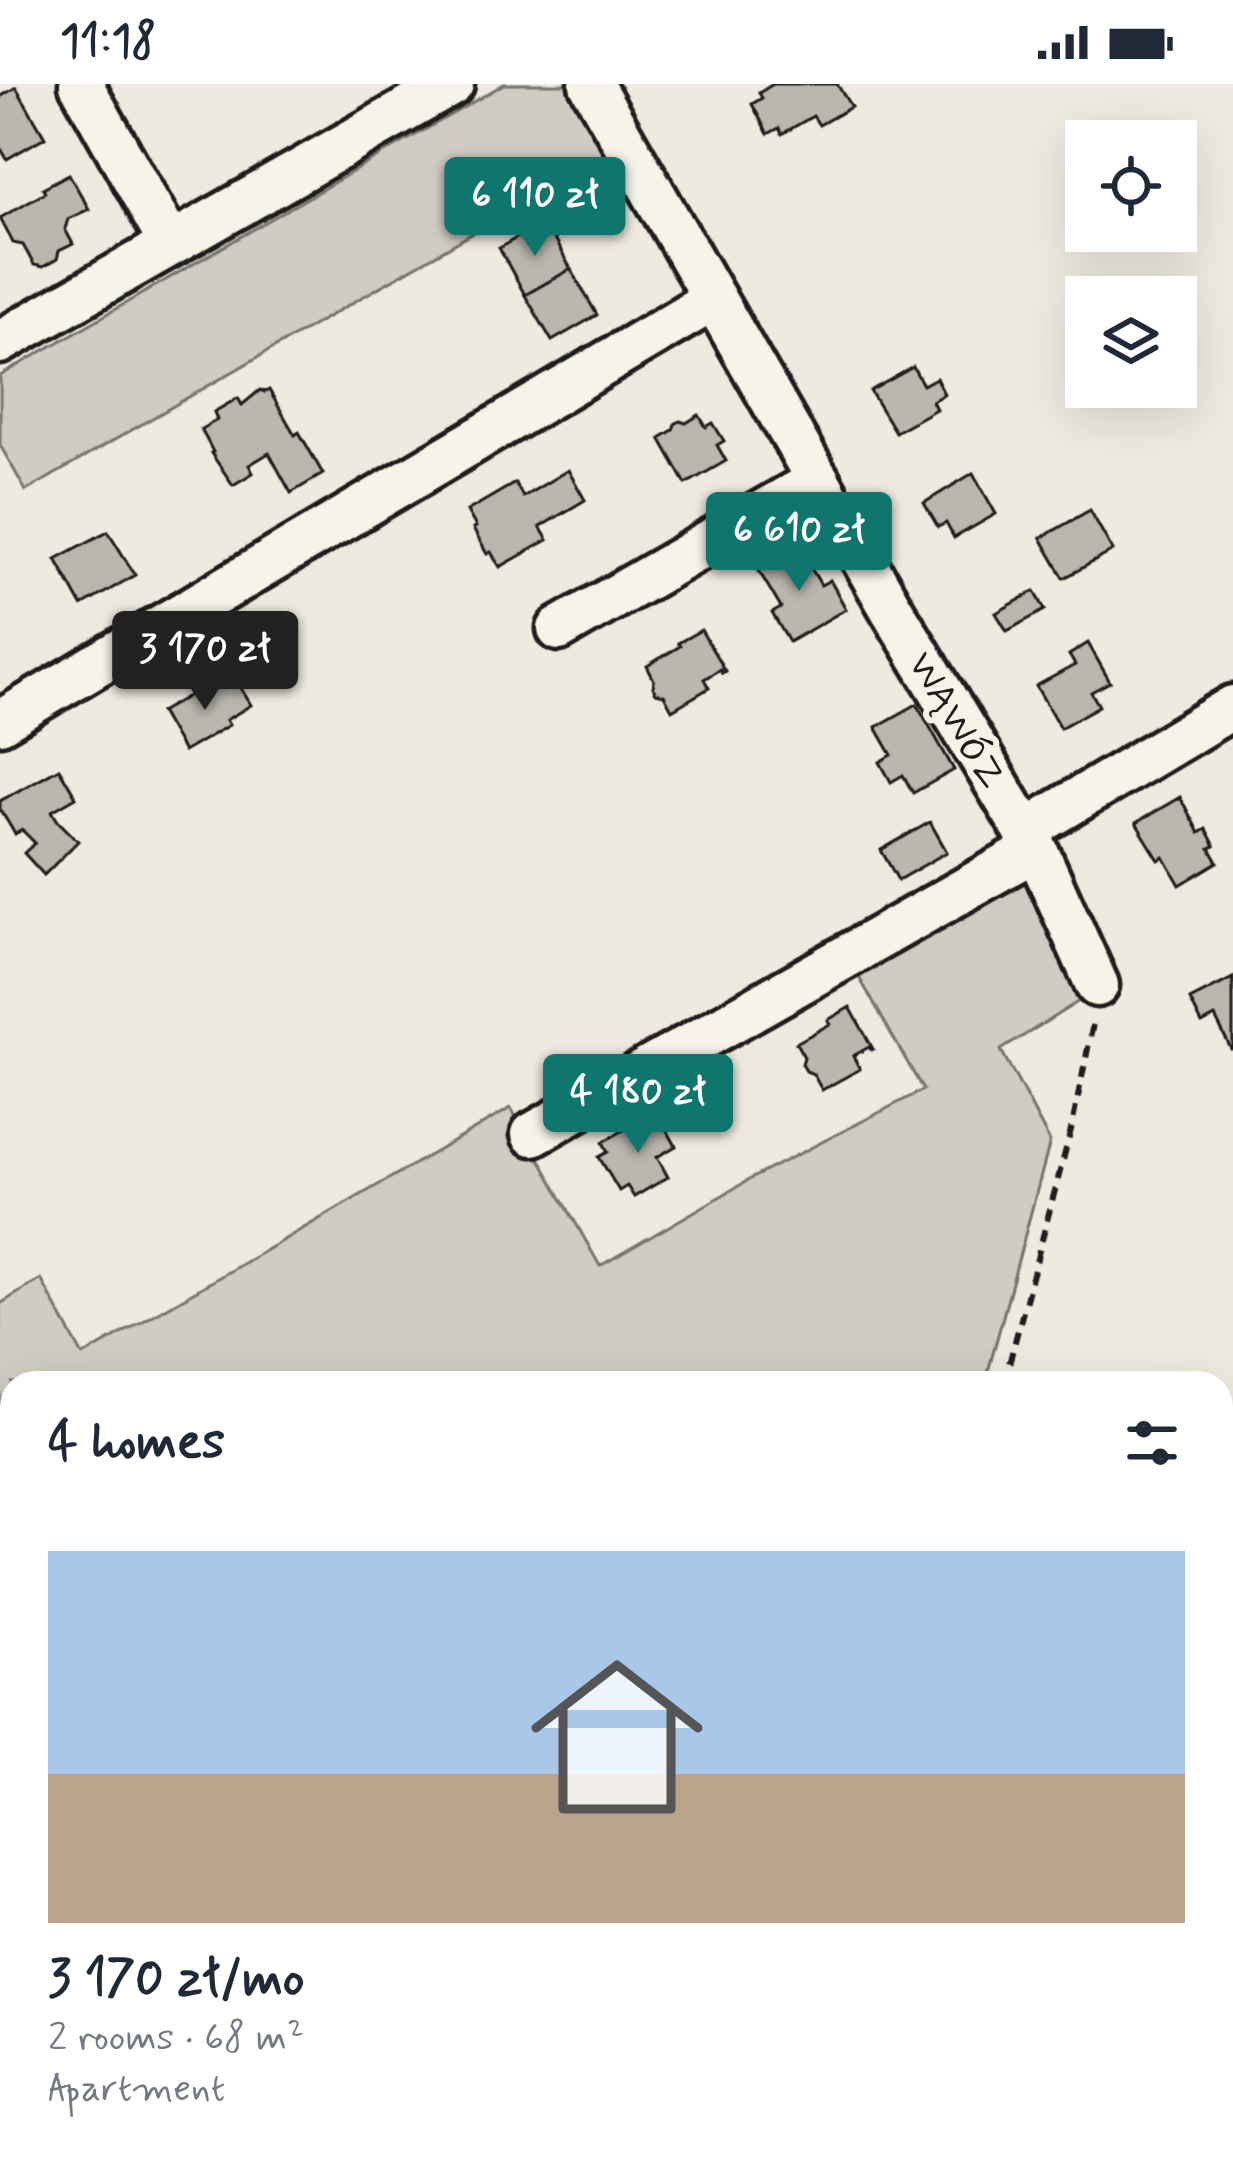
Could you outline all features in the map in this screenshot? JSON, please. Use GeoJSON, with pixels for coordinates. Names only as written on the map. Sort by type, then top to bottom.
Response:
{"type":"FeatureCollection","features":[{"type":"Feature","properties":{"kind":"street"},"geometry":{"type":"LineString","coordinates":[[81,84],[170,243]]}},
{"type":"Feature","properties":{"kind":"street"},"geometry":{"type":"LineString","coordinates":[[0,342],[452,84]]}},
{"type":"Feature","properties":{"kind":"street","name":"WĄWÓZ"},"geometry":{"type":"LineString","coordinates":[[591,84],[1030,840],[1097,986]]}},
{"type":"Feature","properties":{"kind":"street"},"geometry":{"type":"LineString","coordinates":[[0,722],[714,299]]}},
{"type":"Feature","properties":{"kind":"street"},"geometry":{"type":"LineString","coordinates":[[559,629],[818,480]]}},
{"type":"Feature","properties":{"kind":"street"},"geometry":{"type":"LineString","coordinates":[[533,1134],[1030,840],[1233,707]]}},
{"type":"Feature","properties":{"kind":"path"},"geometry":{"type":"LineString","coordinates":[[1007,1371],[1092,1036]]}},
{"type":"Feature","properties":{"kind":"shaded area"},"geometry":{"type":"Polygon","coordinates":[[[504,84],[578,84],[617,150],[26,491],[0,445],[0,376],[504,84]]]}},
{"type":"Feature","properties":{"kind":"shaded area"},"geometry":{"type":"Polygon","coordinates":[[[1030,869],[1084,998],[1001,1050],[1050,1142],[988,1371],[0,1371],[0,1304],[41,1279],[83,1356],[511,1108],[600,1266],[754,1177],[923,1090],[855,970],[1030,869]]]}},
{"type":"Feature","properties":{"kind":"building"},"geometry":{"type":"Polygon","coordinates":[[[773,84],[837,84],[851,107],[819,125],[813,116],[782,134],[779,128],[768,134],[752,104],[773,84]]]}},
{"type":"Feature","properties":{"kind":"building"},"geometry":{"type":"Polygon","coordinates":[[[16,87],[45,137],[7,159],[0,147],[0,97],[16,87]]]}},
{"type":"Feature","properties":{"kind":"building"},"geometry":{"type":"Polygon","coordinates":[[[69,174],[89,209],[68,219],[65,229],[73,244],[43,267],[34,265],[23,245],[13,243],[0,218],[69,174]]]}},
{"type":"Feature","properties":{"kind":"building"},"geometry":{"type":"Polygon","coordinates":[[[544,222],[571,269],[525,295],[499,248],[544,222]]]}},
{"type":"Feature","properties":{"kind":"building"},"geometry":{"type":"Polygon","coordinates":[[[571,269],[597,315],[552,341],[525,295],[571,269]]]}},
{"type":"Feature","properties":{"kind":"building"},"geometry":{"type":"Polygon","coordinates":[[[913,367],[923,385],[936,378],[944,394],[932,401],[936,409],[895,432],[870,391],[913,367]]]}},
{"type":"Feature","properties":{"kind":"building"},"geometry":{"type":"Polygon","coordinates":[[[260,390],[269,390],[323,474],[291,493],[269,453],[249,465],[253,473],[233,485],[201,429],[217,420],[214,412],[238,398],[242,405],[260,390]]]}},
{"type":"Feature","properties":{"kind":"building"},"geometry":{"type":"Polygon","coordinates":[[[699,415],[706,427],[713,423],[724,441],[717,445],[726,461],[686,484],[660,438],[680,421],[686,423],[699,415]]]}},
{"type":"Feature","properties":{"kind":"building"},"geometry":{"type":"Polygon","coordinates":[[[568,470],[585,500],[540,527],[548,540],[500,567],[491,552],[487,554],[467,511],[515,483],[523,497],[568,470]]]}},
{"type":"Feature","properties":{"kind":"building"},"geometry":{"type":"Polygon","coordinates":[[[973,473],[996,514],[954,538],[946,523],[938,527],[924,503],[973,473]]]}},
{"type":"Feature","properties":{"kind":"building"},"geometry":{"type":"Polygon","coordinates":[[[1090,510],[1113,551],[1064,578],[1041,538],[1090,510]]]}},
{"type":"Feature","properties":{"kind":"building"},"geometry":{"type":"Polygon","coordinates":[[[108,531],[135,575],[82,606],[56,559],[108,531]]]}},
{"type":"Feature","properties":{"kind":"building"},"geometry":{"type":"Polygon","coordinates":[[[799,548],[821,585],[830,580],[846,609],[789,642],[772,613],[781,608],[759,571],[764,568],[761,562],[799,548]]]}},
{"type":"Feature","properties":{"kind":"building"},"geometry":{"type":"Polygon","coordinates":[[[1035,591],[1045,610],[1007,631],[996,613],[1035,591]]]}},
{"type":"Feature","properties":{"kind":"building"},"geometry":{"type":"Polygon","coordinates":[[[701,630],[725,671],[720,669],[704,679],[709,688],[672,710],[664,695],[656,693],[647,666],[701,630]]]}},
{"type":"Feature","properties":{"kind":"building"},"geometry":{"type":"Polygon","coordinates":[[[1088,643],[1110,682],[1091,692],[1099,706],[1060,728],[1036,686],[1075,665],[1069,655],[1088,643]]]}},
{"type":"Feature","properties":{"kind":"building"},"geometry":{"type":"Polygon","coordinates":[[[234,677],[251,705],[226,720],[229,725],[183,752],[160,712],[206,686],[209,691],[234,677]]]}},
{"type":"Feature","properties":{"kind":"building"},"geometry":{"type":"Polygon","coordinates":[[[917,704],[954,770],[913,793],[903,775],[891,782],[880,762],[892,755],[876,727],[917,704]]]}},
{"type":"Feature","properties":{"kind":"building"},"geometry":{"type":"Polygon","coordinates":[[[59,768],[76,797],[52,811],[78,841],[44,875],[24,853],[35,843],[22,830],[15,834],[0,801],[59,768]]]}},
{"type":"Feature","properties":{"kind":"building"},"geometry":{"type":"Polygon","coordinates":[[[1180,797],[1199,833],[1206,829],[1218,862],[1180,885],[1136,823],[1180,797]]]}},
{"type":"Feature","properties":{"kind":"building"},"geometry":{"type":"Polygon","coordinates":[[[930,822],[947,852],[898,880],[881,850],[930,822]]]}},
{"type":"Feature","properties":{"kind":"building"},"geometry":{"type":"Polygon","coordinates":[[[1233,978],[1231,1049],[1215,1017],[1202,1024],[1190,1000],[1233,978]]]}},
{"type":"Feature","properties":{"kind":"building"},"geometry":{"type":"Polygon","coordinates":[[[850,1007],[873,1049],[853,1056],[860,1069],[822,1090],[802,1064],[804,1057],[796,1043],[850,1007]]]}},
{"type":"Feature","properties":{"kind":"building"},"geometry":{"type":"Polygon","coordinates":[[[658,1114],[676,1146],[657,1157],[668,1177],[634,1197],[627,1186],[619,1191],[599,1157],[608,1152],[603,1142],[658,1114]]]}}]}
